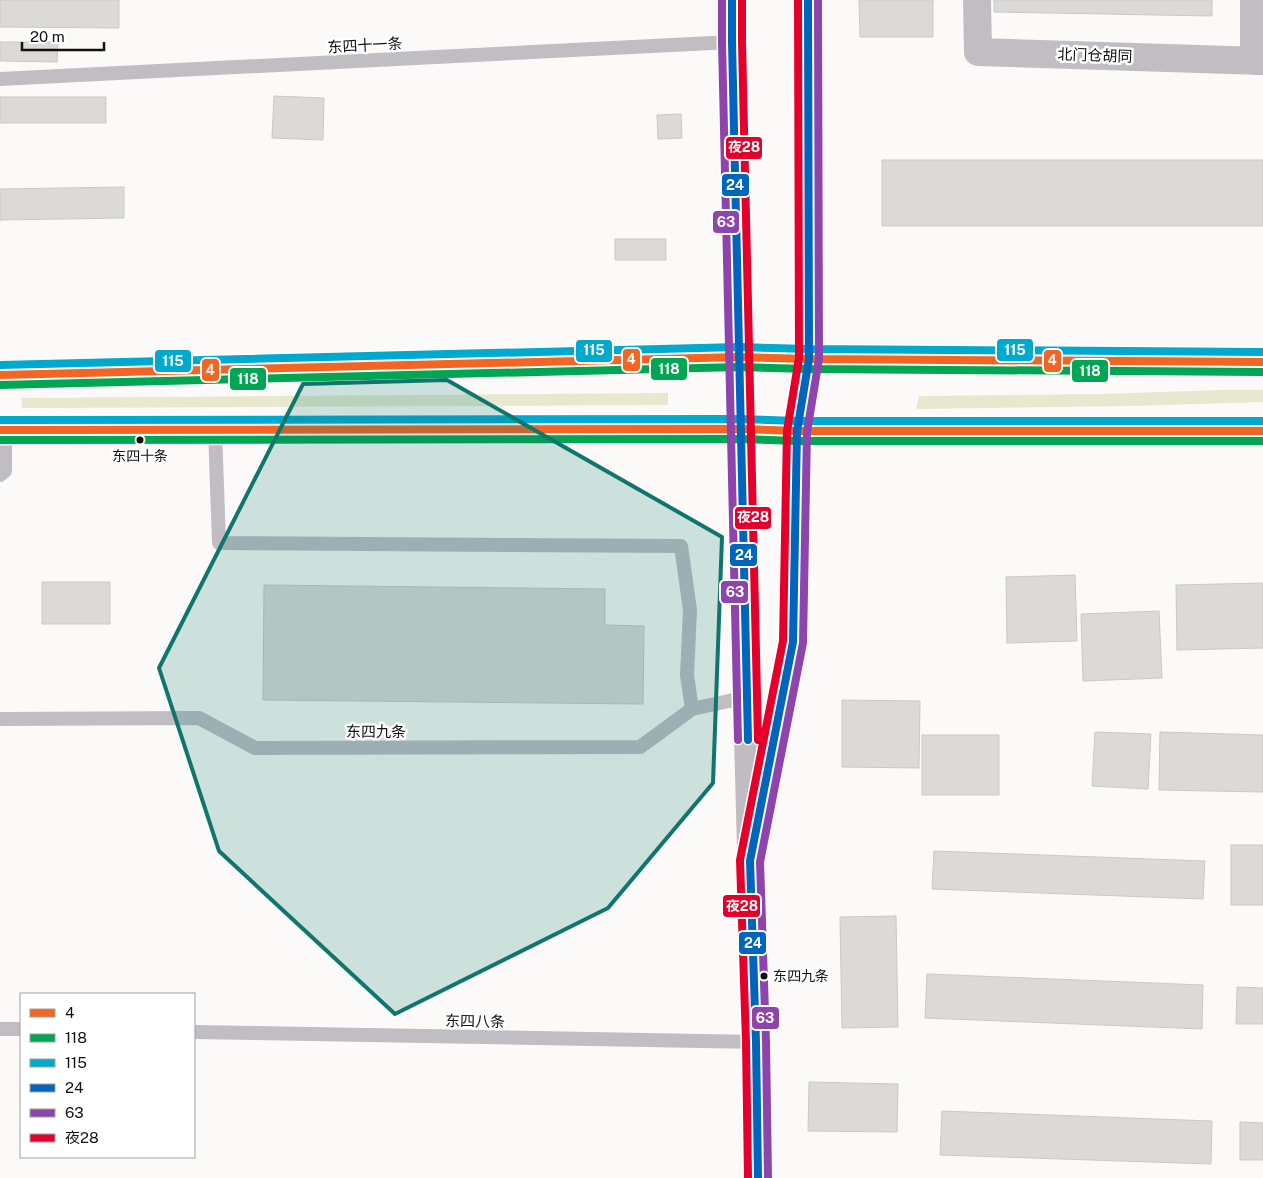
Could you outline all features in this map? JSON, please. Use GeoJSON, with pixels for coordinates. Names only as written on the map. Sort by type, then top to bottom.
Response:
{"type":"FeatureCollection","features":[{"type":"Feature","properties":{"kind":"main road"},"geometry":{"type":"LineString","coordinates":[[732,0],[758,1178]]}},
{"type":"Feature","properties":{"kind":"main road"},"geometry":{"type":"LineString","coordinates":[[750,861],[793,642],[797,431],[809,359],[808,0]]}},
{"type":"Feature","properties":{"kind":"main road"},"geometry":{"type":"LineString","coordinates":[[0,376],[740,357],[1263,362]]}},
{"type":"Feature","properties":{"kind":"main road"},"geometry":{"type":"LineString","coordinates":[[2,430],[740,429],[797,431],[1263,431]]}},
{"type":"Feature","properties":{"kind":"street","name":"北门仓胡同"},"geometry":{"type":"LineString","coordinates":[[977,0],[978,52],[1258,61]]}},
{"type":"Feature","properties":{"kind":"street"},"geometry":{"type":"LineString","coordinates":[[1254,0],[1258,61]]}},
{"type":"Feature","properties":{"kind":"lane","name":"东四十一条"},"geometry":{"type":"LineString","coordinates":[[0,80],[732,42]]}},
{"type":"Feature","properties":{"kind":"lane"},"geometry":{"type":"LineString","coordinates":[[0,475],[5,471],[2,430]]}},
{"type":"Feature","properties":{"kind":"lane"},"geometry":{"type":"LineString","coordinates":[[215,430],[219,543],[681,546],[690,610],[687,675],[692,709]]}},
{"type":"Feature","properties":{"kind":"lane","name":"东四九条"},"geometry":{"type":"LineString","coordinates":[[0,719],[199,718],[255,748],[640,747],[692,709],[747,697]]}},
{"type":"Feature","properties":{"kind":"lane"},"geometry":{"type":"LineString","coordinates":[[0,1029],[20,1029]]}},
{"type":"Feature","properties":{"kind":"lane","name":"东四八条"},"geometry":{"type":"LineString","coordinates":[[195,1032],[756,1042]]}},
{"type":"Feature","properties":{"kind":"highlighted area"},"geometry":{"type":"Polygon","coordinates":[[[447,380],[722,537],[713,783],[608,908],[395,1014],[219,851],[159,668],[303,384],[447,380]]]}},
{"type":"Feature","properties":{"kind":"green space"},"geometry":{"type":"Polygon","coordinates":[[[1263,390],[1263,402],[916,409],[919,396],[1101,394],[1263,390]]]}},
{"type":"Feature","properties":{"kind":"green space"},"geometry":{"type":"Polygon","coordinates":[[[668,393],[668,405],[22,408],[21,398],[668,393]]]}},
{"type":"Feature","properties":{"kind":"building"},"geometry":{"type":"Polygon","coordinates":[[[0,0],[119,0],[119,28],[0,27],[0,0]]]}},
{"type":"Feature","properties":{"kind":"building"},"geometry":{"type":"Polygon","coordinates":[[[859,0],[933,0],[933,37],[860,37],[859,0]]]}},
{"type":"Feature","properties":{"kind":"building"},"geometry":{"type":"Polygon","coordinates":[[[994,0],[1212,0],[1212,16],[994,12],[994,0]]]}},
{"type":"Feature","properties":{"kind":"building"},"geometry":{"type":"Polygon","coordinates":[[[0,42],[58,42],[57,62],[0,61],[0,42]]]}},
{"type":"Feature","properties":{"kind":"building"},"geometry":{"type":"Polygon","coordinates":[[[274,96],[324,98],[323,140],[272,138],[274,96]]]}},
{"type":"Feature","properties":{"kind":"building"},"geometry":{"type":"Polygon","coordinates":[[[0,97],[106,97],[106,123],[0,123],[0,97]]]}},
{"type":"Feature","properties":{"kind":"building"},"geometry":{"type":"Polygon","coordinates":[[[681,114],[682,138],[658,139],[657,115],[681,114]]]}},
{"type":"Feature","properties":{"kind":"building"},"geometry":{"type":"Polygon","coordinates":[[[882,160],[1263,160],[1263,226],[882,226],[882,160]]]}},
{"type":"Feature","properties":{"kind":"building"},"geometry":{"type":"Polygon","coordinates":[[[124,187],[124,218],[0,220],[0,189],[124,187]]]}},
{"type":"Feature","properties":{"kind":"building"},"geometry":{"type":"Polygon","coordinates":[[[615,239],[666,239],[666,260],[615,260],[615,239]]]}},
{"type":"Feature","properties":{"kind":"building"},"geometry":{"type":"Polygon","coordinates":[[[1075,575],[1077,641],[1007,643],[1006,577],[1075,575]]]}},
{"type":"Feature","properties":{"kind":"building"},"geometry":{"type":"Polygon","coordinates":[[[42,582],[110,582],[110,624],[42,624],[42,582]]]}},
{"type":"Feature","properties":{"kind":"building"},"geometry":{"type":"Polygon","coordinates":[[[1263,583],[1263,648],[1177,650],[1176,585],[1263,583]]]}},
{"type":"Feature","properties":{"kind":"building"},"geometry":{"type":"Polygon","coordinates":[[[264,585],[605,589],[605,625],[644,626],[643,704],[263,700],[264,585]]]}},
{"type":"Feature","properties":{"kind":"building"},"geometry":{"type":"Polygon","coordinates":[[[1159,611],[1162,678],[1083,681],[1081,614],[1159,611]]]}},
{"type":"Feature","properties":{"kind":"building"},"geometry":{"type":"Polygon","coordinates":[[[842,700],[920,701],[919,768],[842,767],[842,700]]]}},
{"type":"Feature","properties":{"kind":"building"},"geometry":{"type":"Polygon","coordinates":[[[1095,732],[1151,734],[1148,789],[1092,786],[1095,732]]]}},
{"type":"Feature","properties":{"kind":"building"},"geometry":{"type":"Polygon","coordinates":[[[1160,732],[1263,735],[1263,792],[1159,790],[1160,732]]]}},
{"type":"Feature","properties":{"kind":"building"},"geometry":{"type":"Polygon","coordinates":[[[922,735],[999,735],[999,795],[922,795],[922,735]]]}},
{"type":"Feature","properties":{"kind":"building"},"geometry":{"type":"Polygon","coordinates":[[[1231,845],[1263,845],[1263,905],[1231,905],[1231,845]]]}},
{"type":"Feature","properties":{"kind":"building"},"geometry":{"type":"Polygon","coordinates":[[[934,851],[1205,861],[1203,899],[932,889],[934,851]]]}},
{"type":"Feature","properties":{"kind":"building"},"geometry":{"type":"Polygon","coordinates":[[[896,916],[898,1027],[842,1028],[840,917],[896,916]]]}},
{"type":"Feature","properties":{"kind":"building"},"geometry":{"type":"Polygon","coordinates":[[[927,974],[1203,985],[1202,1029],[925,1018],[927,974]]]}},
{"type":"Feature","properties":{"kind":"building"},"geometry":{"type":"Polygon","coordinates":[[[1237,987],[1263,988],[1263,1024],[1236,1024],[1237,987]]]}},
{"type":"Feature","properties":{"kind":"building"},"geometry":{"type":"Polygon","coordinates":[[[809,1082],[898,1084],[897,1132],[808,1131],[809,1082]]]}},
{"type":"Feature","properties":{"kind":"building"},"geometry":{"type":"Polygon","coordinates":[[[942,1111],[1212,1121],[1211,1164],[940,1155],[942,1111]]]}},
{"type":"Feature","properties":{"kind":"building"},"geometry":{"type":"Polygon","coordinates":[[[1240,1122],[1263,1123],[1263,1160],[1240,1160],[1240,1122]]]}},
{"type":"Feature","properties":{"kind":"transit line","name":"63"},"geometry":{"type":"LineString","coordinates":[[722,0],[738,740]]}},
{"type":"Feature","properties":{"kind":"transit line","name":"24"},"geometry":{"type":"LineString","coordinates":[[732,0],[748,740]]}},
{"type":"Feature","properties":{"kind":"transit line","name":"夜28"},"geometry":{"type":"LineString","coordinates":[[742,0],[758,740]]}},
{"type":"Feature","properties":{"kind":"transit line","name":"夜28"},"geometry":{"type":"LineString","coordinates":[[748,1178],[740,860],[783,641],[787,431],[799,358],[798,0]]}},
{"type":"Feature","properties":{"kind":"transit line","name":"24"},"geometry":{"type":"LineString","coordinates":[[758,1178],[750,861],[793,642],[797,431],[809,359],[808,0]]}},
{"type":"Feature","properties":{"kind":"transit line","name":"63"},"geometry":{"type":"LineString","coordinates":[[768,1178],[760,862],[803,643],[807,432],[819,359],[818,0]]}},
{"type":"Feature","properties":{"kind":"transit line","name":"115"},"geometry":{"type":"LineString","coordinates":[[0,365],[740,347],[1263,352]]}},
{"type":"Feature","properties":{"kind":"transit line","name":"4"},"geometry":{"type":"LineString","coordinates":[[0,375],[740,357],[1263,362]]}},
{"type":"Feature","properties":{"kind":"transit line","name":"118"},"geometry":{"type":"LineString","coordinates":[[0,385],[740,367],[1263,372]]}},
{"type":"Feature","properties":{"kind":"transit line","name":"115"},"geometry":{"type":"LineString","coordinates":[[0,420],[740,419],[797,421],[1263,421]]}},
{"type":"Feature","properties":{"kind":"transit line","name":"4"},"geometry":{"type":"LineString","coordinates":[[0,430],[740,429],[797,431],[1263,431]]}},
{"type":"Feature","properties":{"kind":"transit line","name":"118"},"geometry":{"type":"LineString","coordinates":[[0,440],[740,439],[797,441],[1263,441]]}},
{"type":"Feature","properties":{"kind":"place","name":"东四十条"},"geometry":{"type":"Point","coordinates":[140,440]}},
{"type":"Feature","properties":{"kind":"place","name":"东四九条"},"geometry":{"type":"Point","coordinates":[764,976]}}]}
